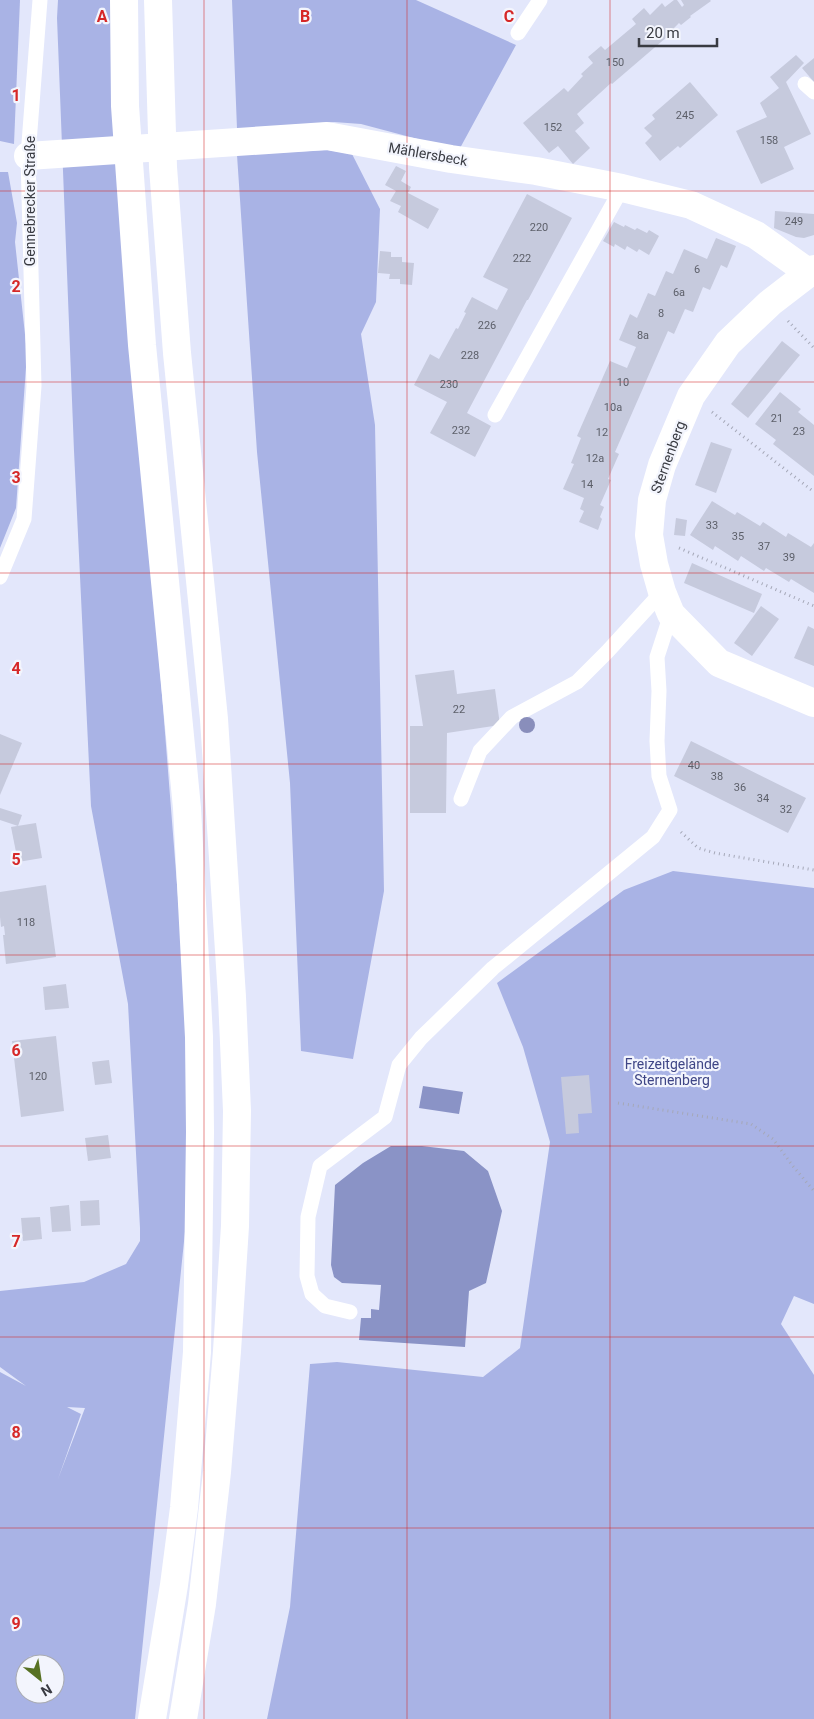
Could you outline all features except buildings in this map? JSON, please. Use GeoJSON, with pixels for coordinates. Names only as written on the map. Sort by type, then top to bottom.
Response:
{"type":"FeatureCollection","features":[{"type":"Feature","properties":{"kind":"main road"},"geometry":{"type":"LineString","coordinates":[[124,0],[125,106],[140,315],[187,808],[199,1037],[200,1132],[197,1352],[184,1508],[177,1566],[152,1719]]}},
{"type":"Feature","properties":{"kind":"main road"},"geometry":{"type":"LineString","coordinates":[[158,0],[163,167],[177,353],[214,719],[232,996],[237,1111],[235,1226],[217,1472],[202,1604],[183,1719]]}},
{"type":"Feature","properties":{"kind":"main road","name":"Mählersbeck"},"geometry":{"type":"LineString","coordinates":[[28,156],[327,136],[451,159],[536,171],[622,188],[691,205],[756,235],[811,270]]}},
{"type":"Feature","properties":{"kind":"main road","name":"Sternenberg"},"geometry":{"type":"LineString","coordinates":[[811,270],[770,303],[728,343],[691,396],[662,465],[652,500],[649,535],[654,564],[666,602],[719,663],[814,703]]}},
{"type":"Feature","properties":{"kind":"lane","name":"Gennebrecker Straße"},"geometry":{"type":"LineString","coordinates":[[0,577],[24,518],[34,386],[28,156],[40,0]]}},
{"type":"Feature","properties":{"kind":"lane"},"geometry":{"type":"LineString","coordinates":[[518,33],[540,0]]}},
{"type":"Feature","properties":{"kind":"lane"},"geometry":{"type":"LineString","coordinates":[[495,416],[622,188]]}},
{"type":"Feature","properties":{"kind":"lane"},"geometry":{"type":"LineString","coordinates":[[462,799],[480,751],[512,717],[577,682],[608,652],[666,602]]}},
{"type":"Feature","properties":{"kind":"lane"},"geometry":{"type":"LineString","coordinates":[[350,1312],[325,1306],[312,1294],[307,1276],[308,1217],[320,1166],[385,1117],[399,1065],[421,1038],[493,968],[653,837],[670,810],[660,776],[657,741],[659,692],[657,657],[666,602]]}},
{"type":"Feature","properties":{"kind":"path"},"geometry":{"type":"LineString","coordinates":[[770,303],[814,348]]}},
{"type":"Feature","properties":{"kind":"path"},"geometry":{"type":"LineString","coordinates":[[691,396],[814,492]]}},
{"type":"Feature","properties":{"kind":"path"},"geometry":{"type":"LineString","coordinates":[[649,535],[814,606]]}},
{"type":"Feature","properties":{"kind":"path"},"geometry":{"type":"LineString","coordinates":[[670,810],[682,835],[698,848],[715,853],[814,870]]}},
{"type":"Feature","properties":{"kind":"path"},"geometry":{"type":"LineString","coordinates":[[618,1103],[750,1124],[773,1139],[792,1166],[814,1191]]}},
{"type":"Feature","properties":{"kind":"green space"},"geometry":{"type":"Polygon","coordinates":[[[0,0],[20,0],[14,144],[0,141],[0,0]]]}},
{"type":"Feature","properties":{"kind":"green space"},"geometry":{"type":"Polygon","coordinates":[[[58,0],[112,0],[133,327],[188,1024],[186,1222],[135,1719],[0,1719],[0,1372],[26,1386],[0,1367],[0,1291],[84,1282],[126,1264],[140,1241],[128,1004],[91,806],[74,451],[57,18],[58,0]],[[67,1407],[81,1414],[58,1479],[85,1408],[67,1407]]]}},
{"type":"Feature","properties":{"kind":"green space"},"geometry":{"type":"Polygon","coordinates":[[[232,0],[416,0],[516,45],[459,150],[361,124],[334,122],[237,129],[232,0]]]}},
{"type":"Feature","properties":{"kind":"green space"},"geometry":{"type":"Polygon","coordinates":[[[328,150],[352,154],[380,209],[376,302],[361,334],[375,425],[384,891],[353,1059],[301,1051],[290,783],[257,452],[237,155],[328,150]]]}},
{"type":"Feature","properties":{"kind":"green space"},"geometry":{"type":"Polygon","coordinates":[[[0,172],[8,172],[17,223],[15,242],[27,353],[16,508],[0,548],[0,172]]]}},
{"type":"Feature","properties":{"kind":"green space","name":"Freizeitgelände Sternenberg"},"geometry":{"type":"Polygon","coordinates":[[[673,871],[814,888],[814,1304],[794,1296],[781,1324],[814,1375],[814,1719],[267,1719],[290,1607],[310,1364],[337,1362],[483,1377],[520,1348],[550,1142],[523,1047],[497,983],[624,890],[673,871]]]}},
{"type":"Feature","properties":{"kind":"shaded area"},"geometry":{"type":"Polygon","coordinates":[[[423,1086],[463,1092],[459,1114],[419,1108],[423,1086]]]}},
{"type":"Feature","properties":{"kind":"shaded area"},"geometry":{"type":"Polygon","coordinates":[[[391,1146],[422,1146],[464,1151],[488,1171],[502,1211],[486,1283],[469,1291],[465,1347],[359,1340],[361,1318],[371,1318],[371,1309],[379,1310],[381,1285],[342,1283],[334,1277],[331,1265],[335,1185],[363,1163],[391,1146]]]}}]}
